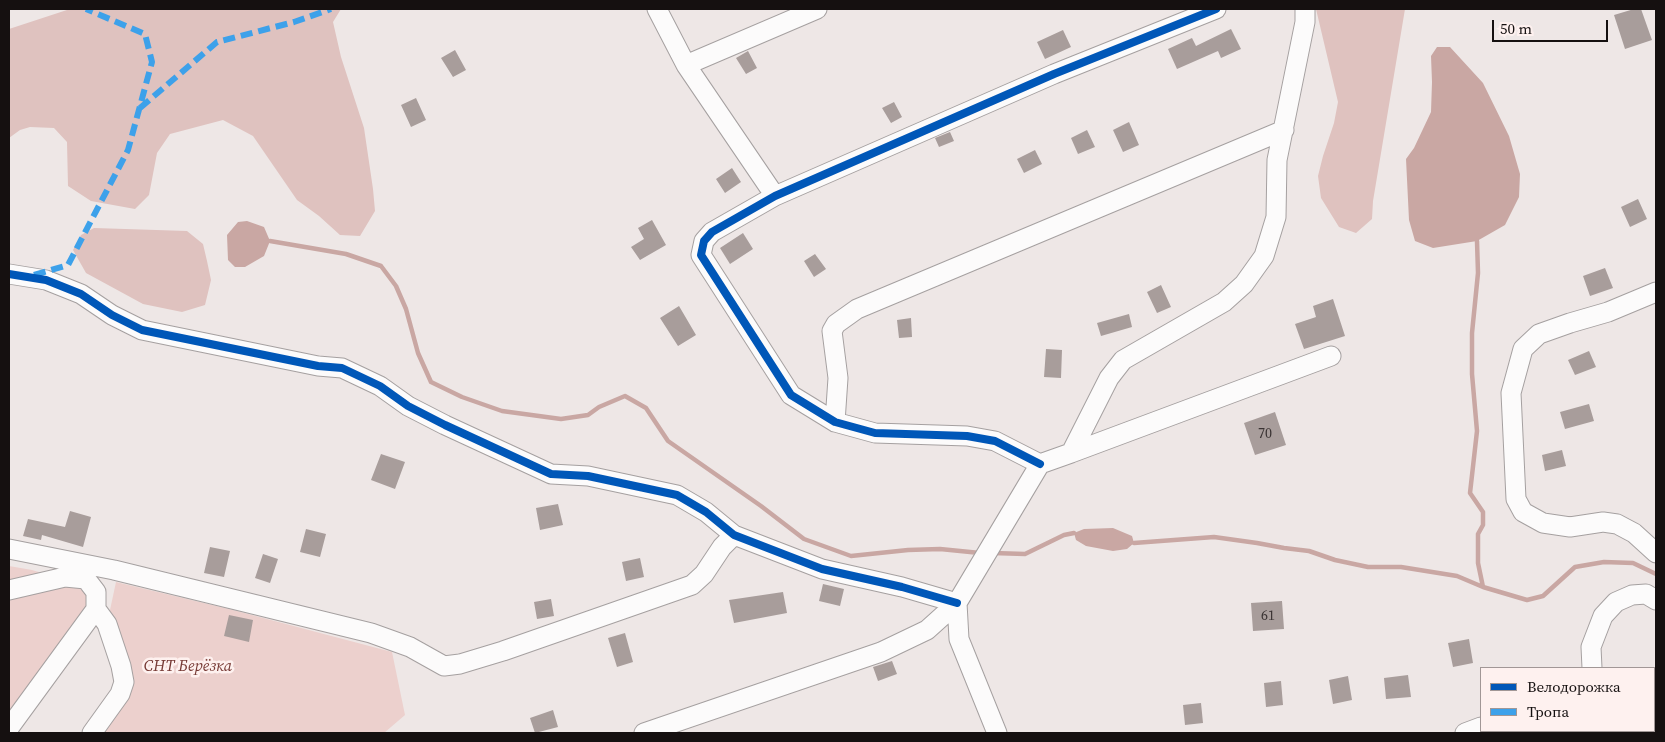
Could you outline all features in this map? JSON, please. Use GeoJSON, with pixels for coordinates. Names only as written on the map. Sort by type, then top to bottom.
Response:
{"type":"FeatureCollection","features":[{"type":"Feature","properties":{"kind":"street"},"geometry":{"type":"LineString","coordinates":[[657,9],[686,65],[776,196]]}},
{"type":"Feature","properties":{"kind":"street"},"geometry":{"type":"LineString","coordinates":[[686,65],[817,9]]}},
{"type":"Feature","properties":{"kind":"street"},"geometry":{"type":"LineString","coordinates":[[1040,464],[995,441],[968,436],[875,433],[835,422],[790,395],[700,255],[704,241],[712,232],[776,196],[1054,74],[1216,9]]}},
{"type":"Feature","properties":{"kind":"street"},"geometry":{"type":"LineString","coordinates":[[1072,453],[1109,378],[1123,360],[1224,302],[1244,284],[1264,256],[1276,217],[1277,160],[1305,22],[1305,9]]}},
{"type":"Feature","properties":{"kind":"street"},"geometry":{"type":"LineString","coordinates":[[835,422],[838,378],[832,331],[836,324],[857,309],[1284,130]]}},
{"type":"Feature","properties":{"kind":"street"},"geometry":{"type":"LineString","coordinates":[[9,274],[46,280],[81,294],[112,315],[142,330],[318,366],[342,368],[380,386],[408,406],[437,421],[551,474],[588,476],[677,495],[706,512],[734,535],[822,570],[902,587],[957,604]]}},
{"type":"Feature","properties":{"kind":"street"},"geometry":{"type":"LineString","coordinates":[[1656,292],[1608,312],[1539,334],[1523,349],[1511,393],[1516,499],[1523,512],[1543,524],[1570,527],[1603,522],[1617,524],[1634,533],[1656,553]]}},
{"type":"Feature","properties":{"kind":"street"},"geometry":{"type":"LineString","coordinates":[[644,733],[881,652],[927,630],[957,604],[1040,464],[1331,356]]}},
{"type":"Feature","properties":{"kind":"street"},"geometry":{"type":"LineString","coordinates":[[9,549],[114,570],[371,632],[410,647],[444,666],[460,664],[503,651],[692,585],[704,574],[722,547],[734,535]]}},
{"type":"Feature","properties":{"kind":"street"},"geometry":{"type":"LineString","coordinates":[[9,590],[65,577],[86,579],[96,592],[96,608],[107,624],[122,666],[124,682],[120,694],[92,733]]}},
{"type":"Feature","properties":{"kind":"street"},"geometry":{"type":"LineString","coordinates":[[1592,667],[1591,647],[1603,616],[1616,602],[1632,595],[1646,594],[1656,600]]}},
{"type":"Feature","properties":{"kind":"street"},"geometry":{"type":"LineString","coordinates":[[957,604],[959,639],[997,733]]}},
{"type":"Feature","properties":{"kind":"street"},"geometry":{"type":"LineString","coordinates":[[9,728],[96,608]]}},
{"type":"Feature","properties":{"kind":"street"},"geometry":{"type":"LineString","coordinates":[[1465,733],[1480,727]]}},
{"type":"Feature","properties":{"kind":"green space"},"geometry":{"type":"Polygon","coordinates":[[[9,566],[32,570],[81,585],[88,593],[88,605],[9,712],[9,566]]]}},
{"type":"Feature","properties":{"kind":"green space","name":"СНТ Берёзка"},"geometry":{"type":"Polygon","coordinates":[[[116,582],[233,610],[392,652],[405,715],[384,733],[92,733],[120,694],[107,624],[116,582]]]}},
{"type":"Feature","properties":{"kind":"shaded area"},"geometry":{"type":"Polygon","coordinates":[[[70,9],[341,9],[333,22],[341,57],[364,128],[375,211],[360,236],[340,235],[297,200],[253,136],[223,120],[170,134],[157,153],[149,195],[135,209],[91,201],[68,186],[67,142],[54,128],[30,127],[20,130],[9,138],[9,29],[70,9]]]}},
{"type":"Feature","properties":{"kind":"shaded area"},"geometry":{"type":"Polygon","coordinates":[[[1316,9],[1405,9],[1373,201],[1372,219],[1356,233],[1339,227],[1321,198],[1318,176],[1334,123],[1338,102],[1316,9]]]}},
{"type":"Feature","properties":{"kind":"shaded area"},"geometry":{"type":"Polygon","coordinates":[[[1437,47],[1450,47],[1483,83],[1509,136],[1520,174],[1519,197],[1505,225],[1477,241],[1433,248],[1415,241],[1409,220],[1406,159],[1414,148],[1431,112],[1431,56],[1437,47]]]}},
{"type":"Feature","properties":{"kind":"shaded area"},"geometry":{"type":"Polygon","coordinates":[[[247,221],[264,227],[270,241],[264,256],[245,267],[235,267],[228,260],[227,235],[238,222],[247,221]]]}},
{"type":"Feature","properties":{"kind":"shaded area"},"geometry":{"type":"Polygon","coordinates":[[[94,228],[187,231],[203,244],[211,280],[205,305],[182,312],[143,304],[86,273],[73,250],[81,235],[94,228]]]}},
{"type":"Feature","properties":{"kind":"shaded area"},"geometry":{"type":"Polygon","coordinates":[[[1113,528],[1132,536],[1134,543],[1127,549],[1113,551],[1086,546],[1076,540],[1074,533],[1084,529],[1113,528]]]}},
{"type":"Feature","properties":{"kind":"building"},"geometry":{"type":"Polygon","coordinates":[[[1634,9],[1641,9],[1652,40],[1625,49],[1614,15],[1634,9]]]}},
{"type":"Feature","properties":{"kind":"building"},"geometry":{"type":"Polygon","coordinates":[[[1231,29],[1241,49],[1221,58],[1218,51],[1177,69],[1168,49],[1192,38],[1196,46],[1231,29]]]}},
{"type":"Feature","properties":{"kind":"building"},"geometry":{"type":"Polygon","coordinates":[[[1063,30],[1071,47],[1045,59],[1037,42],[1063,30]]]}},
{"type":"Feature","properties":{"kind":"building"},"geometry":{"type":"Polygon","coordinates":[[[455,50],[466,70],[453,77],[441,58],[455,50]]]}},
{"type":"Feature","properties":{"kind":"building"},"geometry":{"type":"Polygon","coordinates":[[[748,51],[757,68],[746,74],[736,58],[748,51]]]}},
{"type":"Feature","properties":{"kind":"building"},"geometry":{"type":"Polygon","coordinates":[[[416,98],[426,120],[411,127],[401,105],[416,98]]]}},
{"type":"Feature","properties":{"kind":"building"},"geometry":{"type":"Polygon","coordinates":[[[894,102],[902,117],[891,123],[882,108],[894,102]]]}},
{"type":"Feature","properties":{"kind":"building"},"geometry":{"type":"Polygon","coordinates":[[[1129,122],[1139,145],[1123,152],[1113,130],[1129,122]]]}},
{"type":"Feature","properties":{"kind":"building"},"geometry":{"type":"Polygon","coordinates":[[[1087,130],[1095,147],[1078,154],[1071,138],[1087,130]]]}},
{"type":"Feature","properties":{"kind":"building"},"geometry":{"type":"Polygon","coordinates":[[[950,132],[954,141],[939,147],[935,138],[950,132]]]}},
{"type":"Feature","properties":{"kind":"building"},"geometry":{"type":"Polygon","coordinates":[[[1035,150],[1042,164],[1024,173],[1017,159],[1035,150]]]}},
{"type":"Feature","properties":{"kind":"building"},"geometry":{"type":"Polygon","coordinates":[[[732,168],[741,182],[725,193],[716,179],[732,168]]]}},
{"type":"Feature","properties":{"kind":"building"},"geometry":{"type":"Polygon","coordinates":[[[1638,199],[1647,219],[1630,227],[1621,207],[1638,199]]]}},
{"type":"Feature","properties":{"kind":"building"},"geometry":{"type":"Polygon","coordinates":[[[652,220],[666,245],[640,260],[631,247],[644,239],[638,228],[652,220]]]}},
{"type":"Feature","properties":{"kind":"building"},"geometry":{"type":"Polygon","coordinates":[[[743,233],[753,249],[730,264],[720,248],[743,233]]]}},
{"type":"Feature","properties":{"kind":"building"},"geometry":{"type":"Polygon","coordinates":[[[815,254],[826,269],[814,277],[804,261],[815,254]]]}},
{"type":"Feature","properties":{"kind":"building"},"geometry":{"type":"Polygon","coordinates":[[[1605,268],[1613,288],[1590,296],[1583,276],[1605,268]]]}},
{"type":"Feature","properties":{"kind":"building"},"geometry":{"type":"Polygon","coordinates":[[[1161,285],[1171,307],[1157,313],[1147,292],[1161,285]]]}},
{"type":"Feature","properties":{"kind":"building"},"geometry":{"type":"Polygon","coordinates":[[[1333,299],[1345,336],[1304,349],[1295,324],[1316,317],[1313,306],[1333,299]]]}},
{"type":"Feature","properties":{"kind":"building"},"geometry":{"type":"Polygon","coordinates":[[[679,306],[696,335],[678,346],[660,318],[679,306]]]}},
{"type":"Feature","properties":{"kind":"building"},"geometry":{"type":"Polygon","coordinates":[[[1129,314],[1132,327],[1101,336],[1097,323],[1129,314]]]}},
{"type":"Feature","properties":{"kind":"building"},"geometry":{"type":"Polygon","coordinates":[[[911,318],[912,337],[899,338],[897,320],[911,318]]]}},
{"type":"Feature","properties":{"kind":"building"},"geometry":{"type":"Polygon","coordinates":[[[1046,349],[1062,350],[1061,378],[1044,377],[1046,349]]]}},
{"type":"Feature","properties":{"kind":"building"},"geometry":{"type":"Polygon","coordinates":[[[1589,351],[1596,367],[1575,375],[1568,360],[1589,351]]]}},
{"type":"Feature","properties":{"kind":"building"},"geometry":{"type":"Polygon","coordinates":[[[1589,404],[1594,421],[1565,429],[1560,412],[1589,404]]]}},
{"type":"Feature","properties":{"kind":"building"},"geometry":{"type":"Polygon","coordinates":[[[1275,412],[1286,445],[1255,455],[1244,423],[1275,412]]]}},
{"type":"Feature","properties":{"kind":"building"},"geometry":{"type":"Polygon","coordinates":[[[1562,450],[1566,466],[1545,471],[1542,455],[1562,450]]]}},
{"type":"Feature","properties":{"kind":"building"},"geometry":{"type":"Polygon","coordinates":[[[381,454],[405,462],[395,489],[371,480],[381,454]]]}},
{"type":"Feature","properties":{"kind":"building"},"geometry":{"type":"Polygon","coordinates":[[[558,504],[563,525],[540,530],[536,508],[558,504]]]}},
{"type":"Feature","properties":{"kind":"building"},"geometry":{"type":"Polygon","coordinates":[[[70,511],[91,517],[83,547],[42,535],[41,540],[23,536],[28,519],[65,527],[70,511]]]}},
{"type":"Feature","properties":{"kind":"building"},"geometry":{"type":"Polygon","coordinates":[[[306,529],[326,534],[320,557],[300,552],[306,529]]]}},
{"type":"Feature","properties":{"kind":"building"},"geometry":{"type":"Polygon","coordinates":[[[210,547],[230,551],[224,577],[204,573],[210,547]]]}},
{"type":"Feature","properties":{"kind":"building"},"geometry":{"type":"Polygon","coordinates":[[[263,554],[278,559],[270,583],[255,578],[263,554]]]}},
{"type":"Feature","properties":{"kind":"building"},"geometry":{"type":"Polygon","coordinates":[[[640,558],[644,577],[626,581],[622,562],[640,558]]]}},
{"type":"Feature","properties":{"kind":"building"},"geometry":{"type":"Polygon","coordinates":[[[823,584],[844,589],[840,606],[819,601],[823,584]]]}},
{"type":"Feature","properties":{"kind":"building"},"geometry":{"type":"Polygon","coordinates":[[[783,592],[787,613],[734,623],[729,600],[783,592]]]}},
{"type":"Feature","properties":{"kind":"building"},"geometry":{"type":"Polygon","coordinates":[[[551,599],[554,616],[537,619],[534,602],[551,599]]]}},
{"type":"Feature","properties":{"kind":"building"},"geometry":{"type":"Polygon","coordinates":[[[1282,601],[1284,629],[1253,631],[1251,603],[1282,601]]]}},
{"type":"Feature","properties":{"kind":"building"},"geometry":{"type":"Polygon","coordinates":[[[229,615],[253,620],[249,642],[224,636],[229,615]]]}},
{"type":"Feature","properties":{"kind":"building"},"geometry":{"type":"Polygon","coordinates":[[[625,633],[633,662],[617,667],[608,638],[625,633]]]}},
{"type":"Feature","properties":{"kind":"building"},"geometry":{"type":"Polygon","coordinates":[[[1469,639],[1473,663],[1453,667],[1448,643],[1469,639]]]}},
{"type":"Feature","properties":{"kind":"building"},"geometry":{"type":"Polygon","coordinates":[[[892,661],[897,674],[878,681],[873,667],[892,661]]]}},
{"type":"Feature","properties":{"kind":"building"},"geometry":{"type":"Polygon","coordinates":[[[1408,675],[1411,697],[1386,699],[1384,678],[1408,675]]]}},
{"type":"Feature","properties":{"kind":"building"},"geometry":{"type":"Polygon","coordinates":[[[1348,676],[1352,700],[1333,704],[1329,680],[1348,676]]]}},
{"type":"Feature","properties":{"kind":"building"},"geometry":{"type":"Polygon","coordinates":[[[1281,681],[1283,705],[1266,707],[1264,683],[1281,681]]]}},
{"type":"Feature","properties":{"kind":"building"},"geometry":{"type":"Polygon","coordinates":[[[1201,703],[1203,723],[1185,725],[1183,705],[1201,703]]]}},
{"type":"Feature","properties":{"kind":"building"},"geometry":{"type":"Polygon","coordinates":[[[553,710],[558,727],[535,733],[530,718],[553,710]]]}},
{"type":"Feature","properties":{"kind":"waterway"},"geometry":{"type":"LineString","coordinates":[[270,241],[346,254],[381,266],[396,286],[406,309],[418,353],[431,382],[462,397],[502,411],[561,419],[588,415],[599,407],[625,396],[646,408],[668,441],[761,506],[804,539],[851,556],[908,550],[940,549],[980,553]]}},
{"type":"Feature","properties":{"kind":"waterway"},"geometry":{"type":"LineString","coordinates":[[1477,241],[1478,273],[1472,333],[1472,374],[1477,431],[1470,493],[1483,512],[1483,525],[1478,534],[1478,563],[1483,587]]}},
{"type":"Feature","properties":{"kind":"waterway"},"geometry":{"type":"LineString","coordinates":[[993,553],[1025,554],[1064,535],[1074,533]]}},
{"type":"Feature","properties":{"kind":"waterway"},"geometry":{"type":"LineString","coordinates":[[1134,543],[1214,537],[1257,543],[1309,551],[1335,560],[1368,567],[1401,567],[1457,576],[1483,587],[1527,600],[1543,596],[1575,567],[1604,562],[1633,563],[1656,574]]}},
{"type":"Feature","properties":{"kind":"marked path"},"geometry":{"type":"LineString","coordinates":[[34,275],[68,265],[128,150],[152,62],[145,34],[86,9]]}},
{"type":"Feature","properties":{"kind":"marked path"},"geometry":{"type":"LineString","coordinates":[[140,108],[217,42],[294,22],[331,9]]}},
{"type":"Feature","properties":{"kind":"cycle path"},"geometry":{"type":"LineString","coordinates":[[1040,464],[995,441],[967,436],[875,433],[835,422],[791,395],[701,255],[704,241],[712,232],[775,196],[1054,74],[1216,9]]}},
{"type":"Feature","properties":{"kind":"cycle path"},"geometry":{"type":"LineString","coordinates":[[9,274],[46,280],[81,294],[112,315],[142,330],[318,366],[342,368],[380,386],[408,406],[445,425],[551,474],[588,476],[677,495],[706,512],[734,535],[822,569],[902,587],[957,603]]}}]}
